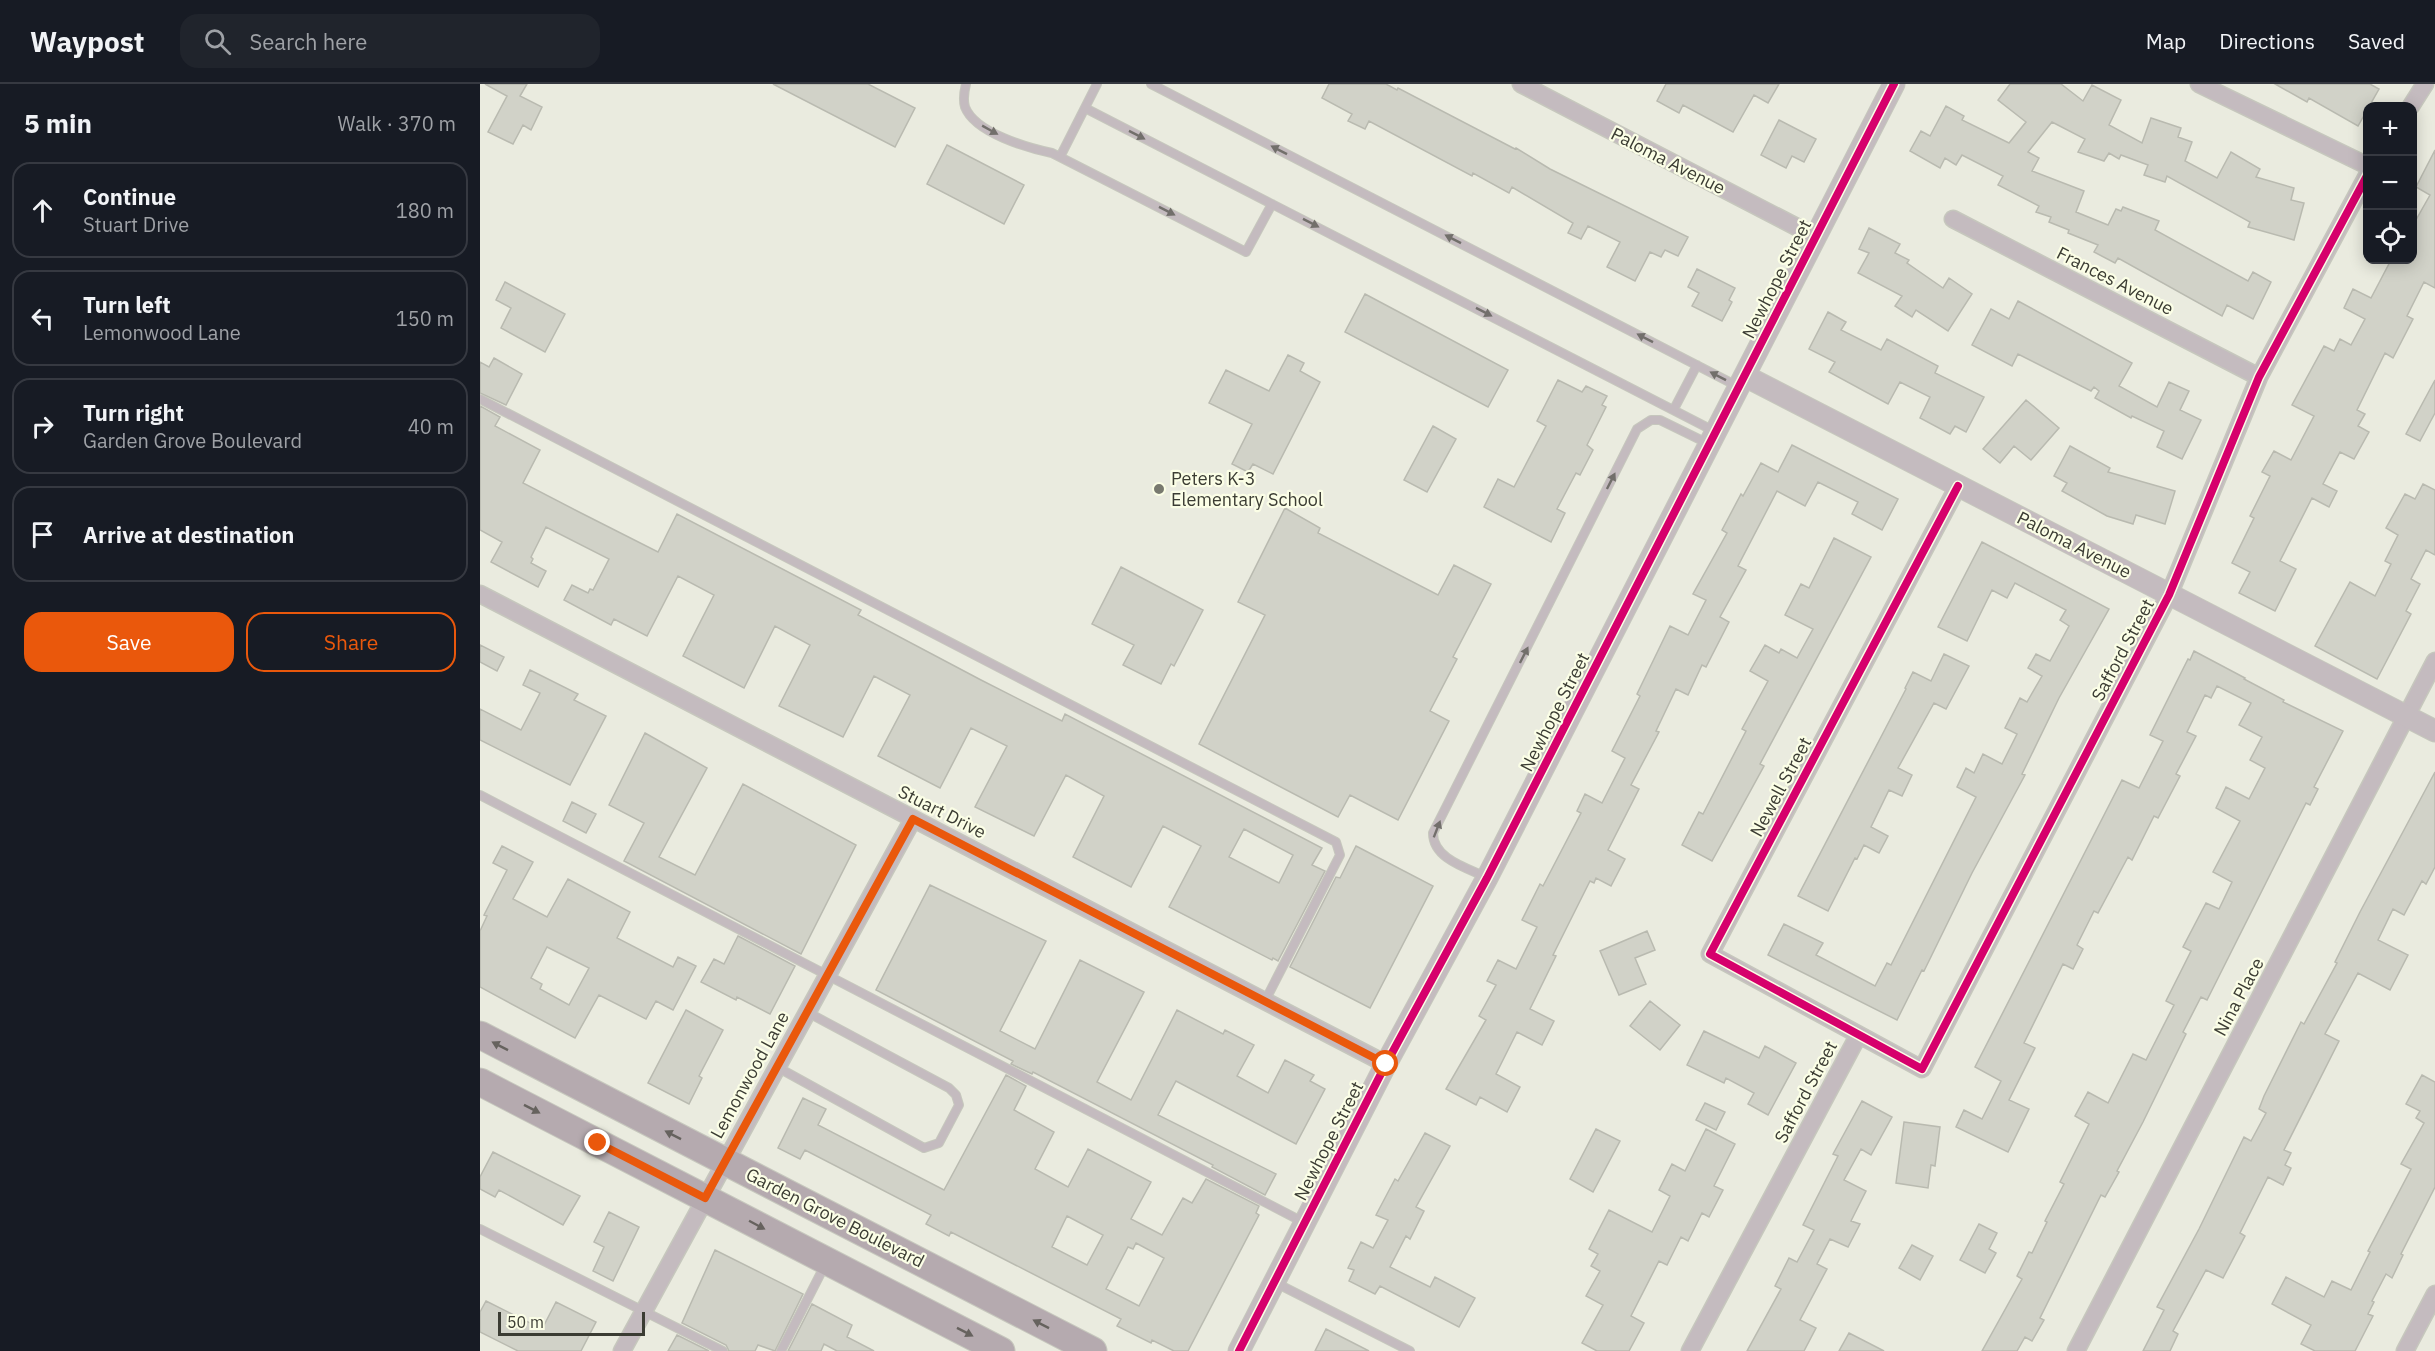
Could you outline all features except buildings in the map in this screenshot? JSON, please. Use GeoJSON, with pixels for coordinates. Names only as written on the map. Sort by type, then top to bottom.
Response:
{"type":"FeatureCollection","features":[{"type":"Feature","properties":{"kind":"main road","name":"Garden Grove Boulevard"},"geometry":{"type":"LineString","coordinates":[[480,1035],[1093,1351]]}},
{"type":"Feature","properties":{"kind":"main road"},"geometry":{"type":"LineString","coordinates":[[480,1082],[1001,1351]]}},
{"type":"Feature","properties":{"kind":"street","name":"Paloma Avenue"},"geometry":{"type":"LineString","coordinates":[[1521,84],[1816,237]]}},
{"type":"Feature","properties":{"kind":"street","name":"Newhope Street"},"geometry":{"type":"LineString","coordinates":[[1239,1351],[1386,1064],[1487,878],[1894,84]]}},
{"type":"Feature","properties":{"kind":"street"},"geometry":{"type":"LineString","coordinates":[[2199,84],[2363,164]]}},
{"type":"Feature","properties":{"kind":"street"},"geometry":{"type":"LineString","coordinates":[[2414,102],[2425,84]]}},
{"type":"Feature","properties":{"kind":"street","name":"Safford Street"},"geometry":{"type":"LineString","coordinates":[[1690,1351],[1858,1036],[1922,1069],[2169,594],[2259,377],[2363,182]]}},
{"type":"Feature","properties":{"kind":"street","name":"Frances Avenue"},"geometry":{"type":"LineString","coordinates":[[1953,219],[2259,377]]}},
{"type":"Feature","properties":{"kind":"street","name":"Paloma Avenue"},"geometry":{"type":"LineString","coordinates":[[1742,381],[1958,486],[2435,732]]}},
{"type":"Feature","properties":{"kind":"street","name":"Newell Street"},"geometry":{"type":"LineString","coordinates":[[1858,1036],[1710,954],[1958,486]]}},
{"type":"Feature","properties":{"kind":"street","name":"Stuart Drive"},"geometry":{"type":"LineString","coordinates":[[480,594],[1386,1064]]}},
{"type":"Feature","properties":{"kind":"street","name":"Nina Place"},"geometry":{"type":"LineString","coordinates":[[2076,1351],[2435,661]]}},
{"type":"Feature","properties":{"kind":"street","name":"Lemonwood Lane"},"geometry":{"type":"LineString","coordinates":[[622,1351],[913,819]]}},
{"type":"Feature","properties":{"kind":"street"},"geometry":{"type":"LineString","coordinates":[[2405,1351],[2435,1294]]}},
{"type":"Feature","properties":{"kind":"lane"},"geometry":{"type":"LineString","coordinates":[[966,84],[964,100],[971,117],[1025,148],[1052,153],[1246,252],[1272,204]]}},
{"type":"Feature","properties":{"kind":"lane"},"geometry":{"type":"LineString","coordinates":[[1060,157],[1097,84]]}},
{"type":"Feature","properties":{"kind":"lane"},"geometry":{"type":"LineString","coordinates":[[1151,84],[1697,365],[1742,381]]}},
{"type":"Feature","properties":{"kind":"lane"},"geometry":{"type":"LineString","coordinates":[[1085,108],[1674,409],[1713,438]]}},
{"type":"Feature","properties":{"kind":"lane"},"geometry":{"type":"LineString","coordinates":[[1674,409],[1697,365]]}},
{"type":"Feature","properties":{"kind":"lane"},"geometry":{"type":"LineString","coordinates":[[480,399],[1336,842],[1340,855],[1265,1001]]}},
{"type":"Feature","properties":{"kind":"lane"},"geometry":{"type":"LineString","coordinates":[[1487,878],[1440,853],[1433,842],[1434,833],[1637,429],[1651,420],[1660,420],[1713,438]]}},
{"type":"Feature","properties":{"kind":"lane"},"geometry":{"type":"LineString","coordinates":[[480,795],[1304,1222]]}},
{"type":"Feature","properties":{"kind":"lane"},"geometry":{"type":"LineString","coordinates":[[777,1067],[924,1148],[939,1143],[959,1105],[956,1095],[949,1088],[807,1012]]}},
{"type":"Feature","properties":{"kind":"lane"},"geometry":{"type":"LineString","coordinates":[[480,1229],[723,1351]]}},
{"type":"Feature","properties":{"kind":"lane"},"geometry":{"type":"LineString","coordinates":[[781,1351],[827,1262]]}},
{"type":"Feature","properties":{"kind":"lane"},"geometry":{"type":"LineString","coordinates":[[1274,1282],[1410,1351]]}},
{"type":"Feature","properties":{"kind":"cycle path"},"geometry":{"type":"LineString","coordinates":[[1239,1351],[1386,1064],[1487,878],[1894,84]]}},
{"type":"Feature","properties":{"kind":"cycle path"},"geometry":{"type":"LineString","coordinates":[[1958,486],[1710,954],[1922,1069],[2169,595],[2259,377],[2363,183]]}},
{"type":"Feature","properties":{"kind":"place","name":"Peters K-3 Elementary School"},"geometry":{"type":"Point","coordinates":[1159,489]}},
{"type":"Feature","properties":{"kind":"route"},"geometry":{"type":"LineString","coordinates":[[598,1143],[705,1198],[913,819],[1386,1064]]}}]}
